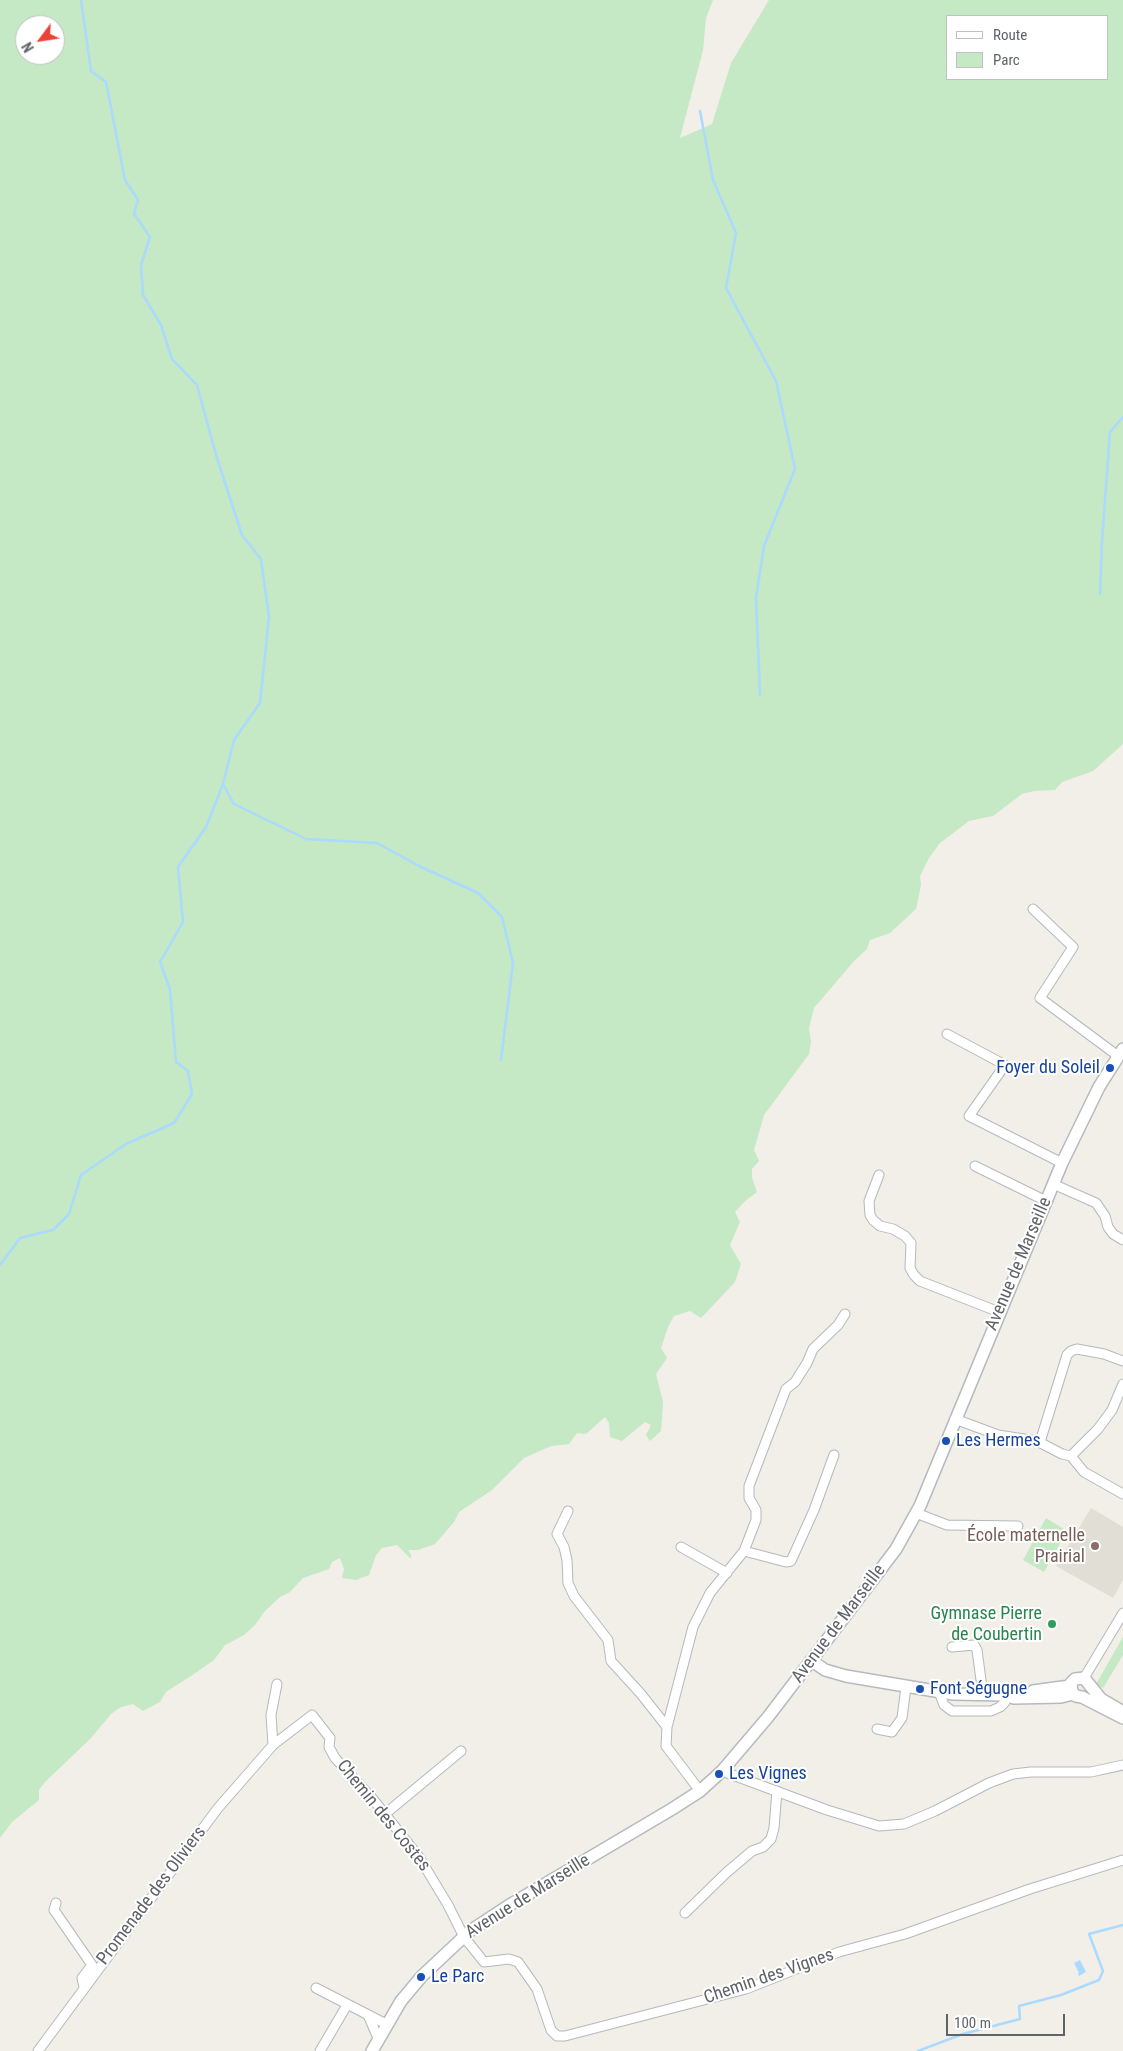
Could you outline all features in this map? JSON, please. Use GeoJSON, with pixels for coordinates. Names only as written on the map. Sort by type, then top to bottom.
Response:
{"type":"FeatureCollection","features":[{"type":"Feature","properties":{"kind":"street"},"geometry":{"type":"LineString","coordinates":[[1033,909],[1073,947],[1040,998],[1120,1053]]}},
{"type":"Feature","properties":{"kind":"street"},"geometry":{"type":"LineString","coordinates":[[947,1034],[1004,1065],[969,1116],[1062,1163]]}},
{"type":"Feature","properties":{"kind":"street","name":"Avenue de Marseille"},"geometry":{"type":"LineString","coordinates":[[372,2051],[401,2001],[422,1976],[464,1937],[508,1906],[700,1791],[722,1771],[812,1661],[896,1549],[916,1512],[998,1312],[1062,1163],[1099,1087],[1120,1053]]}},
{"type":"Feature","properties":{"kind":"street"},"geometry":{"type":"LineString","coordinates":[[975,1166],[1046,1201]]}},
{"type":"Feature","properties":{"kind":"street"},"geometry":{"type":"LineString","coordinates":[[879,1175],[869,1201],[870,1215],[880,1226],[893,1229],[905,1236],[911,1243],[910,1268],[914,1275],[920,1280],[998,1312]]}},
{"type":"Feature","properties":{"kind":"street"},"geometry":{"type":"LineString","coordinates":[[1053,1184],[1096,1204],[1105,1216],[1108,1227],[1123,1240]]}},
{"type":"Feature","properties":{"kind":"street"},"geometry":{"type":"LineString","coordinates":[[700,1791],[666,1746],[667,1727],[693,1628],[710,1593],[744,1551],[756,1520],[756,1510],[749,1498],[750,1486],[786,1389],[799,1376],[813,1349],[838,1326],[845,1314]]}},
{"type":"Feature","properties":{"kind":"street"},"geometry":{"type":"LineString","coordinates":[[1040,1442],[1067,1355],[1071,1351],[1077,1349],[1104,1354],[1123,1361]]}},
{"type":"Feature","properties":{"kind":"street"},"geometry":{"type":"LineString","coordinates":[[1072,1456],[1098,1429],[1112,1410],[1123,1384]]}},
{"type":"Feature","properties":{"kind":"street"},"geometry":{"type":"LineString","coordinates":[[955,1419],[998,1435],[1040,1442],[1062,1454],[1072,1456],[1084,1472],[1123,1494]]}},
{"type":"Feature","properties":{"kind":"street"},"geometry":{"type":"LineString","coordinates":[[744,1551],[786,1562],[791,1561],[814,1510],[834,1455]]}},
{"type":"Feature","properties":{"kind":"street"},"geometry":{"type":"LineString","coordinates":[[568,1511],[556,1534],[564,1547],[567,1560],[568,1583],[574,1596],[608,1640],[611,1661],[642,1694],[667,1727]]}},
{"type":"Feature","properties":{"kind":"street"},"geometry":{"type":"LineString","coordinates":[[916,1512],[947,1525],[1018,1526]]}},
{"type":"Feature","properties":{"kind":"street"},"geometry":{"type":"LineString","coordinates":[[681,1547],[727,1573]]}},
{"type":"Feature","properties":{"kind":"street"},"geometry":{"type":"LineString","coordinates":[[812,1661],[825,1670],[836,1674],[939,1692],[1004,1695],[1014,1698],[1062,1697],[1075,1692],[1087,1694],[1087,1683],[1123,1613]]}},
{"type":"Feature","properties":{"kind":"street"},"geometry":{"type":"LineString","coordinates":[[952,1647],[974,1645],[977,1650],[983,1695]]}},
{"type":"Feature","properties":{"kind":"street"},"geometry":{"type":"LineString","coordinates":[[1075,1692],[1075,1678],[1087,1683],[1101,1699],[1123,1712]]}},
{"type":"Feature","properties":{"kind":"street"},"geometry":{"type":"LineString","coordinates":[[273,1745],[271,1715],[277,1684]]}},
{"type":"Feature","properties":{"kind":"street"},"geometry":{"type":"LineString","coordinates":[[877,1729],[892,1732],[902,1718],[906,1687]]}},
{"type":"Feature","properties":{"kind":"street"},"geometry":{"type":"LineString","coordinates":[[939,1692],[944,1705],[952,1711],[991,1711],[1000,1707],[1005,1702],[1004,1695]]}},
{"type":"Feature","properties":{"kind":"street"},"geometry":{"type":"LineString","coordinates":[[1075,1692],[1123,1718]]}},
{"type":"Feature","properties":{"kind":"street","name":"Chemin des Costes"},"geometry":{"type":"LineString","coordinates":[[273,1745],[312,1715],[330,1738],[329,1747],[335,1758],[385,1814],[419,1857],[434,1880],[464,1937]]}},
{"type":"Feature","properties":{"kind":"street","name":"Promenade des Oliviers"},"geometry":{"type":"LineString","coordinates":[[38,2051],[218,1808],[273,1745]]}},
{"type":"Feature","properties":{"kind":"street"},"geometry":{"type":"LineString","coordinates":[[385,1814],[461,1751]]}},
{"type":"Feature","properties":{"kind":"street"},"geometry":{"type":"LineString","coordinates":[[722,1771],[868,1824],[885,1826],[904,1824],[1013,1774],[1031,1772],[1091,1772],[1123,1765]]}},
{"type":"Feature","properties":{"kind":"street"},"geometry":{"type":"LineString","coordinates":[[685,1913],[726,1873],[752,1851],[763,1847],[771,1839],[774,1828],[777,1791]]}},
{"type":"Feature","properties":{"kind":"street","name":"Chemin des Vignes"},"geometry":{"type":"LineString","coordinates":[[464,1937],[484,1962],[509,1960],[518,1962],[537,1990],[551,2030],[557,2036],[565,2036],[746,1989],[839,1952],[905,1934],[1030,1889],[1123,1860]]}},
{"type":"Feature","properties":{"kind":"street"},"geometry":{"type":"LineString","coordinates":[[56,1903],[54,1910],[92,1965],[82,1978],[84,1987]]}},
{"type":"Feature","properties":{"kind":"street"},"geometry":{"type":"LineString","coordinates":[[316,1988],[386,2024]]}},
{"type":"Feature","properties":{"kind":"street"},"geometry":{"type":"LineString","coordinates":[[320,2051],[347,2005]]}},
{"type":"Feature","properties":{"kind":"street"},"geometry":{"type":"LineString","coordinates":[[368,2015],[378,2038]]}},
{"type":"Feature","properties":{"kind":"shaded area","name":"École maternelle Prairial"},"geometry":{"type":"Polygon","coordinates":[[[1091,1508],[1123,1527],[1123,1580],[1113,1598],[1056,1566],[1091,1508]]]}},
{"type":"Feature","properties":{"kind":"green space"},"geometry":{"type":"Polygon","coordinates":[[[0,0],[713,0],[706,18],[703,50],[680,138],[712,124],[731,63],[769,0],[1123,0],[1123,744],[1093,771],[1062,782],[1055,790],[1034,791],[1022,794],[993,816],[969,821],[940,843],[929,858],[920,876],[921,885],[916,909],[890,933],[870,940],[867,949],[854,961],[814,1008],[809,1028],[811,1042],[809,1054],[764,1115],[754,1150],[759,1161],[752,1169],[752,1178],[757,1192],[735,1212],[740,1222],[730,1245],[741,1264],[735,1282],[701,1318],[690,1311],[674,1316],[668,1327],[661,1348],[667,1358],[656,1374],[663,1402],[661,1431],[650,1441],[646,1435],[651,1425],[645,1422],[622,1441],[610,1437],[609,1423],[605,1417],[586,1434],[577,1433],[569,1444],[551,1446],[524,1458],[492,1490],[459,1512],[454,1522],[435,1544],[418,1550],[408,1550],[411,1559],[397,1545],[382,1548],[376,1555],[369,1575],[356,1580],[342,1578],[344,1569],[340,1558],[332,1562],[329,1569],[303,1578],[290,1592],[280,1597],[264,1612],[255,1625],[244,1635],[225,1645],[214,1660],[166,1692],[160,1702],[143,1711],[133,1704],[121,1707],[111,1714],[91,1738],[45,1782],[39,1790],[39,1800],[12,1822],[0,1838],[0,0]]]}},
{"type":"Feature","properties":{"kind":"green space"},"geometry":{"type":"Polygon","coordinates":[[[1046,1518],[1067,1531],[1044,1572],[1023,1560],[1046,1518]]]}},
{"type":"Feature","properties":{"kind":"green space"},"geometry":{"type":"Polygon","coordinates":[[[1123,1637],[1123,1655],[1103,1688],[1096,1684],[1123,1637]]]}},
{"type":"Feature","properties":{"kind":"water"},"geometry":{"type":"Polygon","coordinates":[[[1080,1960],[1086,1972],[1079,1976],[1074,1963],[1080,1960]]]}},
{"type":"Feature","properties":{"kind":"waterway"},"geometry":{"type":"LineString","coordinates":[[0,1265],[20,1238],[53,1230],[69,1214],[81,1175],[126,1144],[174,1123],[192,1094],[188,1071],[176,1062],[170,989],[160,962],[183,922],[178,867],[206,827],[223,784],[234,740],[260,703],[269,617],[261,559],[242,535],[216,455],[197,385],[172,359],[161,325],[143,295],[141,265],[150,237],[134,214],[138,200],[125,180],[106,82],[91,71],[81,0]]}},
{"type":"Feature","properties":{"kind":"waterway"},"geometry":{"type":"LineString","coordinates":[[700,111],[713,180],[736,233],[726,288],[776,381],[795,469],[764,546],[756,598],[760,695]]}},
{"type":"Feature","properties":{"kind":"waterway"},"geometry":{"type":"LineString","coordinates":[[1100,594],[1110,432],[1123,417]]}},
{"type":"Feature","properties":{"kind":"waterway"},"geometry":{"type":"LineString","coordinates":[[223,784],[234,804],[306,839],[377,843],[419,866],[478,893],[502,917],[513,963],[501,1060]]}},
{"type":"Feature","properties":{"kind":"waterway"},"geometry":{"type":"LineString","coordinates":[[918,2051],[963,2034],[1020,2019],[1019,2006],[1061,1995],[1099,1980],[1103,1971],[1089,1934],[1123,1925]]}},
{"type":"Feature","properties":{"kind":"place","name":"Foyer du Soleil"},"geometry":{"type":"Point","coordinates":[1110,1068]}},
{"type":"Feature","properties":{"kind":"place","name":"Les Hermes"},"geometry":{"type":"Point","coordinates":[946,1441]}},
{"type":"Feature","properties":{"kind":"place","name":"École maternelle Prairial"},"geometry":{"type":"Point","coordinates":[1095,1546]}},
{"type":"Feature","properties":{"kind":"place","name":"Gymnase Pierre de Coubertin"},"geometry":{"type":"Point","coordinates":[1052,1624]}},
{"type":"Feature","properties":{"kind":"place","name":"Font Ségugne"},"geometry":{"type":"Point","coordinates":[920,1689]}},
{"type":"Feature","properties":{"kind":"place","name":"Les Vignes"},"geometry":{"type":"Point","coordinates":[719,1774]}},
{"type":"Feature","properties":{"kind":"place","name":"Le Parc"},"geometry":{"type":"Point","coordinates":[421,1977]}}]}
